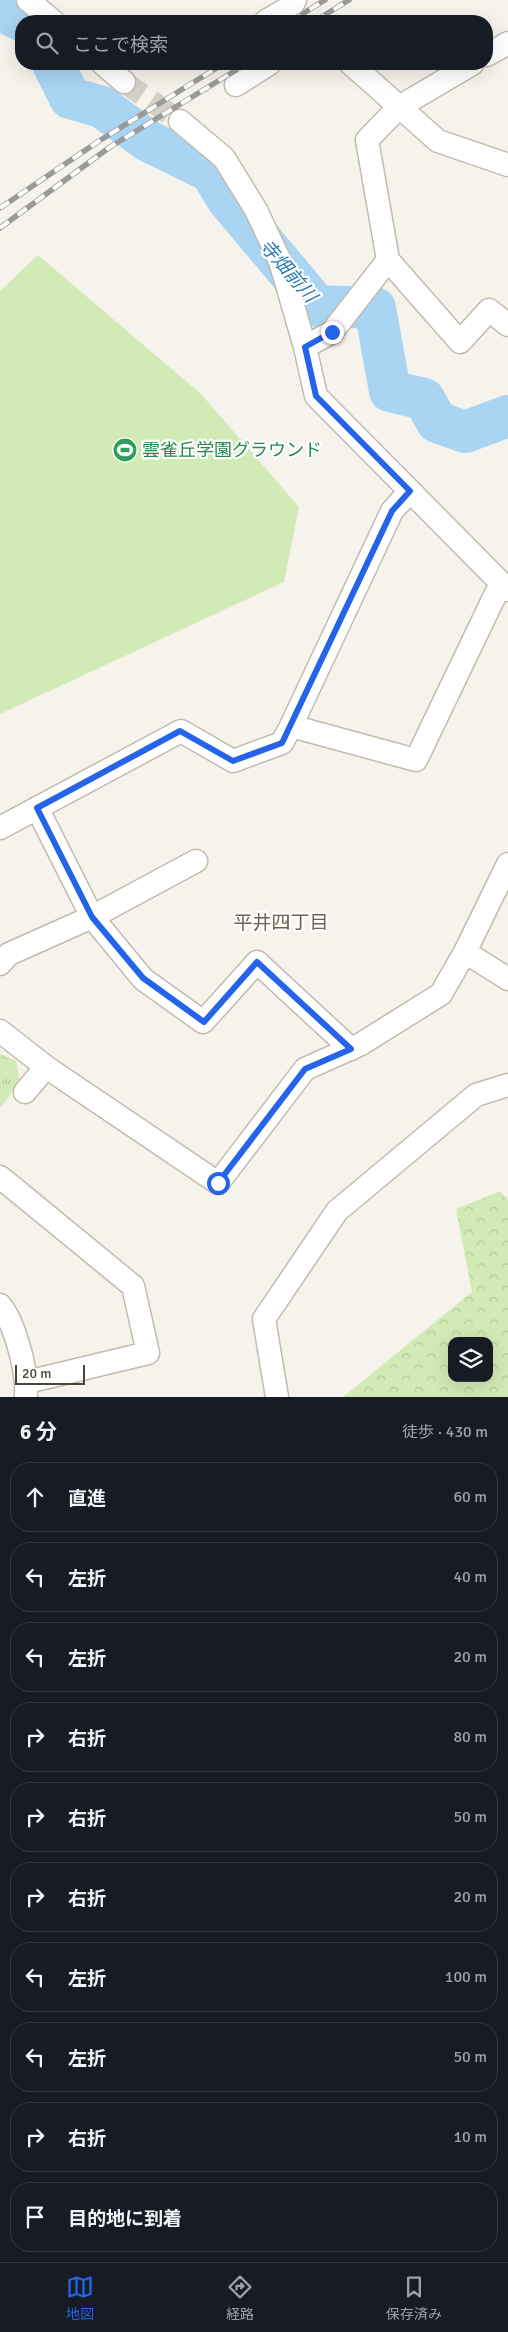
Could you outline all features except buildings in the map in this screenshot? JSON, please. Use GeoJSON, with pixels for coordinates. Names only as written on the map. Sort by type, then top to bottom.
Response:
{"type":"FeatureCollection","features":[{"type":"Feature","properties":{"kind":"street"},"geometry":{"type":"LineString","coordinates":[[28,0],[46,15]]}},
{"type":"Feature","properties":{"kind":"street"},"geometry":{"type":"LineString","coordinates":[[276,15],[292,6],[295,0]]}},
{"type":"Feature","properties":{"kind":"street"},"geometry":{"type":"LineString","coordinates":[[493,52],[508,43]]}},
{"type":"Feature","properties":{"kind":"street"},"geometry":{"type":"LineString","coordinates":[[110,70],[124,82]]}},
{"type":"Feature","properties":{"kind":"street"},"geometry":{"type":"LineString","coordinates":[[236,85],[260,70]]}},
{"type":"Feature","properties":{"kind":"street"},"geometry":{"type":"LineString","coordinates":[[359,70],[438,141],[508,166]]}},
{"type":"Feature","properties":{"kind":"street"},"geometry":{"type":"LineString","coordinates":[[462,70],[400,107],[367,140],[388,260],[460,342],[489,310],[508,325]]}},
{"type":"Feature","properties":{"kind":"street"},"geometry":{"type":"LineString","coordinates":[[180,121],[224,158],[256,210],[280,261],[305,347],[316,396],[504,586],[416,760],[291,726]]}},
{"type":"Feature","properties":{"kind":"street"},"geometry":{"type":"LineString","coordinates":[[305,347],[332,332],[388,260]]}},
{"type":"Feature","properties":{"kind":"street"},"geometry":{"type":"LineString","coordinates":[[0,828],[180,731],[233,761],[282,743],[392,511],[410,491]]}},
{"type":"Feature","properties":{"kind":"street"},"geometry":{"type":"LineString","coordinates":[[37,808],[92,917],[143,978],[204,1022],[257,962],[351,1049]]}},
{"type":"Feature","properties":{"kind":"street"},"geometry":{"type":"LineString","coordinates":[[0,964],[9,954],[92,917],[196,861]]}},
{"type":"Feature","properties":{"kind":"street"},"geometry":{"type":"LineString","coordinates":[[0,1031],[46,1067],[218,1183],[305,1069],[351,1049],[441,994],[465,952],[508,864]]}},
{"type":"Feature","properties":{"kind":"street"},"geometry":{"type":"LineString","coordinates":[[465,952],[508,979]]}},
{"type":"Feature","properties":{"kind":"street"},"geometry":{"type":"LineString","coordinates":[[25,1092],[46,1067]]}},
{"type":"Feature","properties":{"kind":"street"},"geometry":{"type":"LineString","coordinates":[[277,1397],[264,1319],[337,1211],[476,1095],[508,1085]]}},
{"type":"Feature","properties":{"kind":"street"},"geometry":{"type":"LineString","coordinates":[[0,1177],[133,1286],[148,1353],[26,1390],[8,1315],[0,1305]]}},
{"type":"Feature","properties":{"kind":"green space","name":"雲雀丘学園グラウンド"},"geometry":{"type":"Polygon","coordinates":[[[38,255],[201,394],[299,507],[284,582],[0,714],[0,291],[38,255]]]}},
{"type":"Feature","properties":{"kind":"green space"},"geometry":{"type":"Polygon","coordinates":[[[0,1054],[16,1061],[20,1082],[0,1108],[0,1054]]]}},
{"type":"Feature","properties":{"kind":"green space"},"geometry":{"type":"Polygon","coordinates":[[[500,1191],[508,1200],[508,1397],[343,1397],[472,1292],[456,1209],[500,1191]]]}},
{"type":"Feature","properties":{"kind":"waterway","name":"寺畑前川"},"geometry":{"type":"LineString","coordinates":[[0,10],[15,17]]}},
{"type":"Feature","properties":{"kind":"waterway","name":"寺畑前川"},"geometry":{"type":"LineString","coordinates":[[56,70],[70,98],[102,107],[148,141],[211,172],[228,200],[317,306],[375,308],[390,391],[424,399],[437,422],[465,432],[508,416]]}},
{"type":"Feature","properties":{"kind":"tunnel"},"geometry":{"type":"LineString","coordinates":[[124,82],[180,121]]}},
{"type":"Feature","properties":{"kind":"railway"},"geometry":{"type":"LineString","coordinates":[[301,15],[325,0]]}},
{"type":"Feature","properties":{"kind":"railway"},"geometry":{"type":"LineString","coordinates":[[325,15],[349,0]]}},
{"type":"Feature","properties":{"kind":"railway"},"geometry":{"type":"LineString","coordinates":[[0,208],[99,141],[213,70]]}},
{"type":"Feature","properties":{"kind":"railway"},"geometry":{"type":"LineString","coordinates":[[0,228],[110,147],[236,70]]}},
{"type":"Feature","properties":{"kind":"place","name":"雲雀丘学園グラウンド"},"geometry":{"type":"Point","coordinates":[125,450]}},
{"type":"Feature","properties":{"kind":"district","name":"平井四丁目"},"geometry":{"type":"Point","coordinates":[281,923]}},
{"type":"Feature","properties":{"kind":"route"},"geometry":{"type":"LineString","coordinates":[[218,1183],[305,1069],[351,1049],[257,962],[204,1022],[143,978],[92,917],[37,808],[180,731],[233,761],[282,743],[392,511],[410,491],[316,396],[305,347],[332,332]]}}]}
